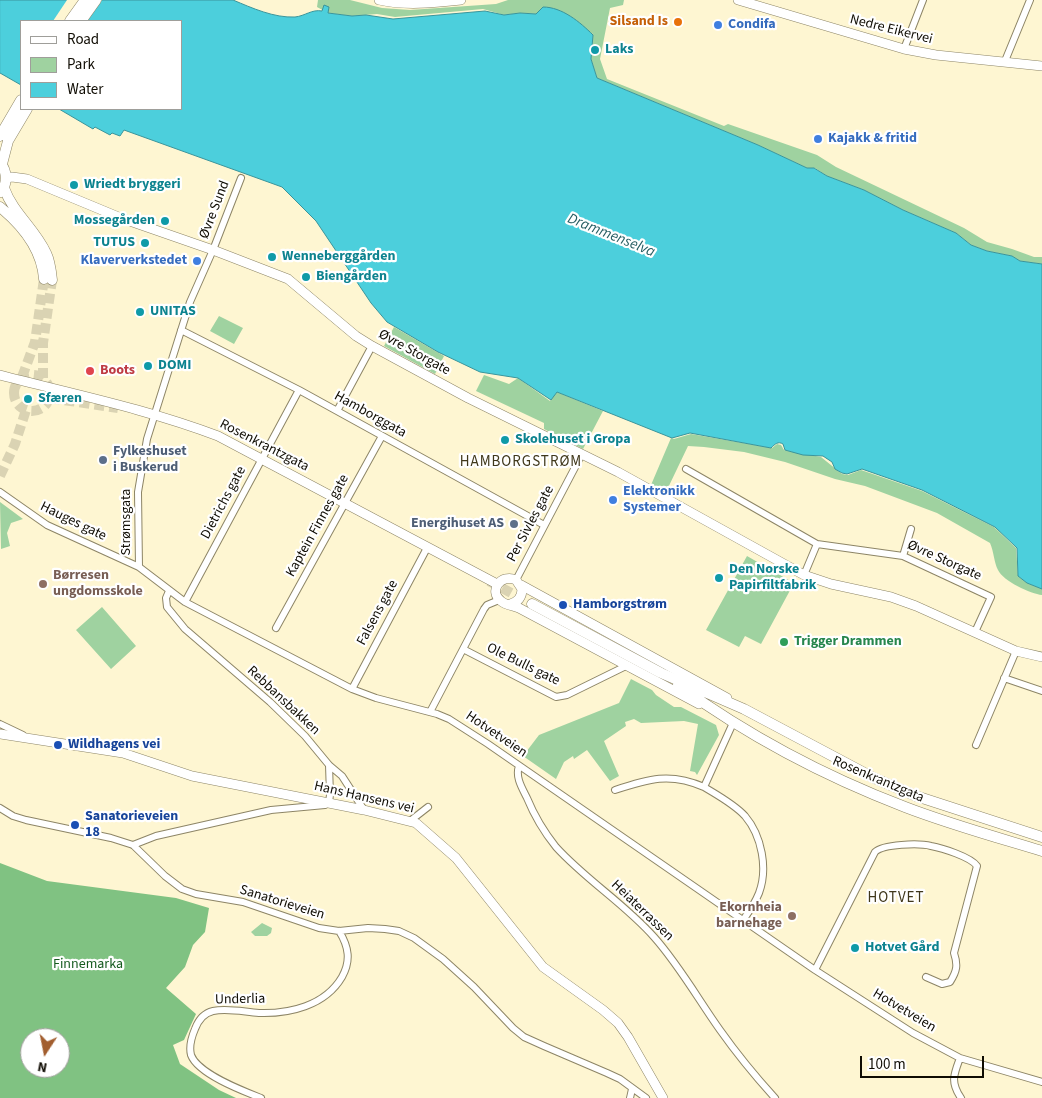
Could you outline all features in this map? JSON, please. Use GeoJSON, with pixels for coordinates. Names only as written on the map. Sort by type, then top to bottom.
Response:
{"type":"FeatureCollection","features":[{"type":"Feature","properties":{"kind":"main road"},"geometry":{"type":"LineString","coordinates":[[71,20],[85,0]]}},
{"type":"Feature","properties":{"kind":"main road"},"geometry":{"type":"LineString","coordinates":[[83,20],[96,0]]}},
{"type":"Feature","properties":{"kind":"main road"},"geometry":{"type":"LineString","coordinates":[[379,0],[400,3],[461,0]]}},
{"type":"Feature","properties":{"kind":"main road","name":"Nedre Eikervei"},"geometry":{"type":"LineString","coordinates":[[738,0],[904,49],[936,55],[1042,66]]}},
{"type":"Feature","properties":{"kind":"main road"},"geometry":{"type":"LineString","coordinates":[[0,136],[20,102]]}},
{"type":"Feature","properties":{"kind":"main road"},"geometry":{"type":"LineString","coordinates":[[0,207],[18,224],[35,248],[48,279],[46,253],[11,204],[3,186],[1,163],[8,141],[26,110]]}},
{"type":"Feature","properties":{"kind":"main road","name":"Øvre Storgate"},"geometry":{"type":"LineString","coordinates":[[3,186],[12,177],[27,179],[120,218],[213,250],[288,279],[356,336],[372,346],[468,398],[659,494],[804,575],[831,584],[891,597],[916,606],[1016,651],[1042,657]]}},
{"type":"Feature","properties":{"kind":"main road","name":"Rosenkrantzgata"},"geometry":{"type":"LineString","coordinates":[[0,375],[154,415],[218,436],[497,584]]}},
{"type":"Feature","properties":{"kind":"main road"},"geometry":{"type":"LineString","coordinates":[[508,578],[518,582],[522,593],[518,601],[510,604],[499,600],[496,592],[497,584],[500,581],[508,578]]}},
{"type":"Feature","properties":{"kind":"main road","name":"Rosenkrantzgata"},"geometry":{"type":"LineString","coordinates":[[518,582],[855,769],[896,788],[939,804],[1042,837]]}},
{"type":"Feature","properties":{"kind":"main road","name":"Rosenkrantzgata"},"geometry":{"type":"LineString","coordinates":[[510,604],[714,711]]}},
{"type":"Feature","properties":{"kind":"main road","name":"Rosenkrantzgata"},"geometry":{"type":"LineString","coordinates":[[532,604],[661,673],[744,709]]}},
{"type":"Feature","properties":{"kind":"main road","name":"Rosenkrantzgata"},"geometry":{"type":"LineString","coordinates":[[661,673],[733,723],[807,764],[864,791],[906,808],[1042,851]]}},
{"type":"Feature","properties":{"kind":"main road","name":"Hans Hansens vei"},"geometry":{"type":"LineString","coordinates":[[0,734],[123,753],[192,776],[329,802],[410,821],[422,827],[456,858],[543,967],[618,1023],[664,1098]]}},
{"type":"Feature","properties":{"kind":"street"},"geometry":{"type":"LineString","coordinates":[[904,49],[923,0]]}},
{"type":"Feature","properties":{"kind":"street"},"geometry":{"type":"LineString","coordinates":[[1006,61],[1030,0]]}},
{"type":"Feature","properties":{"kind":"street","name":"Øvre Sund"},"geometry":{"type":"LineString","coordinates":[[213,250],[241,178]]}},
{"type":"Feature","properties":{"kind":"street","name":"Strømsgata"},"geometry":{"type":"LineString","coordinates":[[139,566],[138,492],[147,440],[190,302],[213,250]]}},
{"type":"Feature","properties":{"kind":"street","name":"Hamborggata"},"geometry":{"type":"LineString","coordinates":[[181,330],[337,410],[544,526]]}},
{"type":"Feature","properties":{"kind":"street"},"geometry":{"type":"LineString","coordinates":[[337,410],[372,346]]}},
{"type":"Feature","properties":{"kind":"street","name":"Dietrichs gate"},"geometry":{"type":"LineString","coordinates":[[185,602],[299,390]]}},
{"type":"Feature","properties":{"kind":"street","name":"Kaptein Finnes gate"},"geometry":{"type":"LineString","coordinates":[[276,628],[382,436]]}},
{"type":"Feature","properties":{"kind":"street","name":"Per Sivles gate"},"geometry":{"type":"LineString","coordinates":[[518,582],[544,526],[582,454]]}},
{"type":"Feature","properties":{"kind":"street","name":"Øvre Storgate"},"geometry":{"type":"LineString","coordinates":[[686,469],[817,544],[903,556],[991,597],[975,632]]}},
{"type":"Feature","properties":{"kind":"street","name":"Hauges gate"},"geometry":{"type":"LineString","coordinates":[[0,492],[47,525],[139,566]]}},
{"type":"Feature","properties":{"kind":"street"},"geometry":{"type":"LineString","coordinates":[[903,556],[911,529]]}},
{"type":"Feature","properties":{"kind":"street"},"geometry":{"type":"LineString","coordinates":[[804,575],[817,544]]}},
{"type":"Feature","properties":{"kind":"street","name":"Falsens gate"},"geometry":{"type":"LineString","coordinates":[[352,689],[427,548]]}},
{"type":"Feature","properties":{"kind":"street","name":"Hotvetveien"},"geometry":{"type":"LineString","coordinates":[[139,566],[185,602],[352,689],[448,719],[815,970],[913,1033],[960,1058],[1042,1082]]}},
{"type":"Feature","properties":{"kind":"street","name":"Rebbansbakken"},"geometry":{"type":"LineString","coordinates":[[169,591],[166,598],[168,607],[185,629],[270,702],[306,736],[328,766],[342,776],[364,810]]}},
{"type":"Feature","properties":{"kind":"street"},"geometry":{"type":"LineString","coordinates":[[430,712],[484,609],[487,605],[499,600]]}},
{"type":"Feature","properties":{"kind":"street","name":"Ole Bulls gate"},"geometry":{"type":"LineString","coordinates":[[463,649],[556,697],[567,695],[626,666]]}},
{"type":"Feature","properties":{"kind":"street"},"geometry":{"type":"LineString","coordinates":[[976,745],[1016,651]]}},
{"type":"Feature","properties":{"kind":"street"},"geometry":{"type":"LineString","coordinates":[[1004,678],[1042,691]]}},
{"type":"Feature","properties":{"kind":"street"},"geometry":{"type":"LineString","coordinates":[[704,786],[733,723]]}},
{"type":"Feature","properties":{"kind":"street"},"geometry":{"type":"LineString","coordinates":[[0,724],[31,739]]}},
{"type":"Feature","properties":{"kind":"street"},"geometry":{"type":"LineString","coordinates":[[133,845],[156,836],[262,812],[325,805],[329,802],[330,795],[328,766]]}},
{"type":"Feature","properties":{"kind":"street","name":"Heiaterrassen"},"geometry":{"type":"LineString","coordinates":[[519,766],[518,778],[522,789],[535,817],[555,846],[653,936],[673,960],[720,1030],[775,1098]]}},
{"type":"Feature","properties":{"kind":"street"},"geometry":{"type":"LineString","coordinates":[[615,790],[658,778],[689,780],[704,786],[744,816],[757,834],[763,863],[762,882],[756,901],[743,920]]}},
{"type":"Feature","properties":{"kind":"street"},"geometry":{"type":"LineString","coordinates":[[410,821],[428,807]]}},
{"type":"Feature","properties":{"kind":"street","name":"Sanatorieveien"},"geometry":{"type":"LineString","coordinates":[[0,808],[13,816],[26,820],[111,838],[133,845],[165,876],[182,889],[196,894],[243,902],[319,928],[339,931],[368,928],[399,931],[414,938],[443,959],[524,1037],[608,1073],[620,1079],[646,1098]]}},
{"type":"Feature","properties":{"kind":"street"},"geometry":{"type":"LineString","coordinates":[[815,970],[875,852],[878,849],[887,847],[920,844],[943,849],[973,861],[977,866],[954,953],[957,962],[956,973],[950,982],[942,984],[926,977]]}},
{"type":"Feature","properties":{"kind":"street","name":"Underlia"},"geometry":{"type":"LineString","coordinates":[[261,1098],[225,1082],[201,1067],[191,1055],[191,1039],[199,1020],[212,1011],[261,1013],[285,1011],[307,1006],[324,997],[339,982],[346,970],[349,954],[339,931]]}},
{"type":"Feature","properties":{"kind":"street"},"geometry":{"type":"LineString","coordinates":[[960,1058],[954,1076],[954,1088],[961,1098]]}},
{"type":"Feature","properties":{"kind":"street"},"geometry":{"type":"LineString","coordinates":[[630,1098],[632,1089]]}},
{"type":"Feature","properties":{"kind":"green space"},"geometry":{"type":"Polygon","coordinates":[[[318,0],[350,0],[382,8],[410,10],[496,4],[508,0],[624,0],[623,5],[610,8],[600,59],[607,79],[724,126],[728,124],[817,155],[836,167],[964,228],[987,242],[1034,257],[1042,257],[1042,264],[1020,261],[1012,256],[987,251],[971,245],[956,233],[903,210],[864,190],[827,176],[815,168],[807,168],[758,145],[597,78],[591,59],[593,34],[536,14],[504,15],[483,9],[395,17],[377,14],[352,16],[328,13],[317,7],[318,0]]]}},
{"type":"Feature","properties":{"kind":"green space"},"geometry":{"type":"Polygon","coordinates":[[[219,316],[243,328],[234,344],[210,331],[219,316]]]}},
{"type":"Feature","properties":{"kind":"green space"},"geometry":{"type":"Polygon","coordinates":[[[394,327],[444,356],[435,374],[384,346],[394,327]]]}},
{"type":"Feature","properties":{"kind":"green space"},"geometry":{"type":"Polygon","coordinates":[[[484,375],[509,384],[518,378],[550,401],[557,392],[603,411],[583,449],[544,429],[544,423],[476,391],[484,375]]]}},
{"type":"Feature","properties":{"kind":"green space"},"geometry":{"type":"Polygon","coordinates":[[[691,434],[772,448],[777,444],[781,445],[784,450],[821,457],[842,474],[848,475],[861,470],[922,491],[994,527],[1016,548],[1018,576],[1027,583],[1042,589],[1042,595],[1025,590],[1005,578],[997,567],[990,543],[937,513],[865,486],[835,479],[785,462],[744,452],[688,446],[666,492],[651,485],[671,438],[674,439],[691,434]]]}},
{"type":"Feature","properties":{"kind":"green space"},"geometry":{"type":"Polygon","coordinates":[[[0,502],[23,519],[11,523],[7,533],[10,546],[1,549],[0,502]]]}},
{"type":"Feature","properties":{"kind":"green space"},"geometry":{"type":"Polygon","coordinates":[[[747,556],[794,583],[761,644],[745,636],[739,647],[706,630],[747,556]]]}},
{"type":"Feature","properties":{"kind":"green space"},"geometry":{"type":"Polygon","coordinates":[[[102,607],[136,646],[111,669],[76,630],[102,607]]]}},
{"type":"Feature","properties":{"kind":"green space"},"geometry":{"type":"Polygon","coordinates":[[[631,679],[652,690],[656,695],[674,707],[681,707],[716,725],[719,735],[697,775],[695,772],[690,771],[698,724],[684,721],[641,723],[634,719],[625,722],[626,726],[604,741],[619,776],[610,781],[587,750],[574,759],[573,756],[564,762],[556,779],[523,756],[539,735],[619,703],[631,679]]]}},
{"type":"Feature","properties":{"kind":"green space","name":"Finnemarka"},"geometry":{"type":"Polygon","coordinates":[[[0,863],[47,881],[176,898],[209,908],[205,932],[193,945],[185,967],[166,988],[196,1014],[184,1040],[173,1045],[180,1064],[219,1090],[236,1098],[0,1098],[0,863]]]}},
{"type":"Feature","properties":{"kind":"green space"},"geometry":{"type":"Polygon","coordinates":[[[262,923],[272,928],[271,933],[267,936],[255,936],[251,932],[262,923]]]}},
{"type":"Feature","properties":{"kind":"water","name":"Drammenselva"},"geometry":{"type":"Polygon","coordinates":[[[0,0],[233,0],[263,12],[287,17],[322,11],[324,5],[329,7],[328,13],[352,16],[366,15],[393,19],[485,11],[504,15],[536,14],[543,7],[564,12],[593,35],[591,59],[597,78],[758,145],[807,168],[814,168],[827,176],[864,190],[903,210],[956,233],[971,245],[987,251],[1012,256],[1020,261],[1042,264],[1042,589],[1027,583],[1018,576],[1017,548],[995,527],[922,490],[862,469],[847,474],[842,473],[835,469],[832,462],[823,456],[803,455],[785,450],[783,444],[780,443],[775,444],[771,448],[690,433],[672,438],[557,392],[551,400],[518,378],[480,372],[438,352],[387,322],[371,303],[316,221],[282,187],[124,130],[120,136],[112,133],[110,135],[95,127],[93,129],[61,110],[182,110],[182,20],[20,20],[20,84],[0,73],[0,0]]]}},
{"type":"Feature","properties":{"kind":"pier"},"geometry":{"type":"Polygon","coordinates":[[[67,0],[102,0],[88,20],[54,20],[67,0]]]}},
{"type":"Feature","properties":{"kind":"tunnel"},"geometry":{"type":"LineString","coordinates":[[22,377],[35,342],[44,279]]}},
{"type":"Feature","properties":{"kind":"tunnel"},"geometry":{"type":"LineString","coordinates":[[43,378],[43,343],[52,280]]}},
{"type":"Feature","properties":{"kind":"tunnel"},"geometry":{"type":"LineString","coordinates":[[32,375],[39,376],[45,380],[49,386],[50,393],[49,400],[45,406],[39,410],[32,411],[25,410],[19,406],[15,400],[14,393],[15,386],[19,380],[25,376],[32,375]]}},
{"type":"Feature","properties":{"kind":"tunnel"},"geometry":{"type":"LineString","coordinates":[[50,398],[118,408]]}},
{"type":"Feature","properties":{"kind":"tunnel"},"geometry":{"type":"LineString","coordinates":[[0,476],[15,444],[26,410]]}},
{"type":"Feature","properties":{"kind":"tunnel"},"geometry":{"type":"LineString","coordinates":[[489,581],[532,604]]}},
{"type":"Feature","properties":{"kind":"place","name":"Silsand Is"},"geometry":{"type":"Point","coordinates":[678,22]}},
{"type":"Feature","properties":{"kind":"place","name":"Condifa"},"geometry":{"type":"Point","coordinates":[718,25]}},
{"type":"Feature","properties":{"kind":"place","name":"Laks"},"geometry":{"type":"Point","coordinates":[595,50]}},
{"type":"Feature","properties":{"kind":"place","name":"Kajakk & fritid"},"geometry":{"type":"Point","coordinates":[818,139]}},
{"type":"Feature","properties":{"kind":"place","name":"Wriedt bryggeri"},"geometry":{"type":"Point","coordinates":[74,185]}},
{"type":"Feature","properties":{"kind":"place","name":"Mossegården"},"geometry":{"type":"Point","coordinates":[165,221]}},
{"type":"Feature","properties":{"kind":"place","name":"TUTUS"},"geometry":{"type":"Point","coordinates":[145,243]}},
{"type":"Feature","properties":{"kind":"place","name":"Wenneberggården"},"geometry":{"type":"Point","coordinates":[272,257]}},
{"type":"Feature","properties":{"kind":"place","name":"Klaververkstedet"},"geometry":{"type":"Point","coordinates":[197,261]}},
{"type":"Feature","properties":{"kind":"place","name":"Biengården"},"geometry":{"type":"Point","coordinates":[306,277]}},
{"type":"Feature","properties":{"kind":"place","name":"UNITAS"},"geometry":{"type":"Point","coordinates":[140,312]}},
{"type":"Feature","properties":{"kind":"place","name":"DOMI"},"geometry":{"type":"Point","coordinates":[148,366]}},
{"type":"Feature","properties":{"kind":"place","name":"Boots"},"geometry":{"type":"Point","coordinates":[90,371]}},
{"type":"Feature","properties":{"kind":"place","name":"Sfæren"},"geometry":{"type":"Point","coordinates":[28,399]}},
{"type":"Feature","properties":{"kind":"place","name":"Skolehuset i Gropa"},"geometry":{"type":"Point","coordinates":[505,440]}},
{"type":"Feature","properties":{"kind":"place","name":"Fylkeshuset i Buskerud"},"geometry":{"type":"Point","coordinates":[103,460]}},
{"type":"Feature","properties":{"kind":"place","name":"Elektronikk Systemer"},"geometry":{"type":"Point","coordinates":[613,500]}},
{"type":"Feature","properties":{"kind":"place","name":"Energihuset AS"},"geometry":{"type":"Point","coordinates":[514,524]}},
{"type":"Feature","properties":{"kind":"place","name":"Den Norske Papirfiltfabrik"},"geometry":{"type":"Point","coordinates":[719,578]}},
{"type":"Feature","properties":{"kind":"place","name":"Børresen ungdomsskole"},"geometry":{"type":"Point","coordinates":[43,584]}},
{"type":"Feature","properties":{"kind":"place","name":"Hamborgstrøm"},"geometry":{"type":"Point","coordinates":[563,605]}},
{"type":"Feature","properties":{"kind":"place","name":"Trigger Drammen"},"geometry":{"type":"Point","coordinates":[784,642]}},
{"type":"Feature","properties":{"kind":"place","name":"Wildhagens vei"},"geometry":{"type":"Point","coordinates":[58,745]}},
{"type":"Feature","properties":{"kind":"place","name":"Sanatorieveien 18"},"geometry":{"type":"Point","coordinates":[75,825]}},
{"type":"Feature","properties":{"kind":"place","name":"Ekornheia barnehage"},"geometry":{"type":"Point","coordinates":[792,916]}},
{"type":"Feature","properties":{"kind":"place","name":"Hotvet Gård"},"geometry":{"type":"Point","coordinates":[855,948]}},
{"type":"Feature","properties":{"kind":"district","name":"HAMBORGSTRØM"},"geometry":{"type":"Point","coordinates":[521,463]}},
{"type":"Feature","properties":{"kind":"district","name":"HOTVET"},"geometry":{"type":"Point","coordinates":[896,899]}}]}
